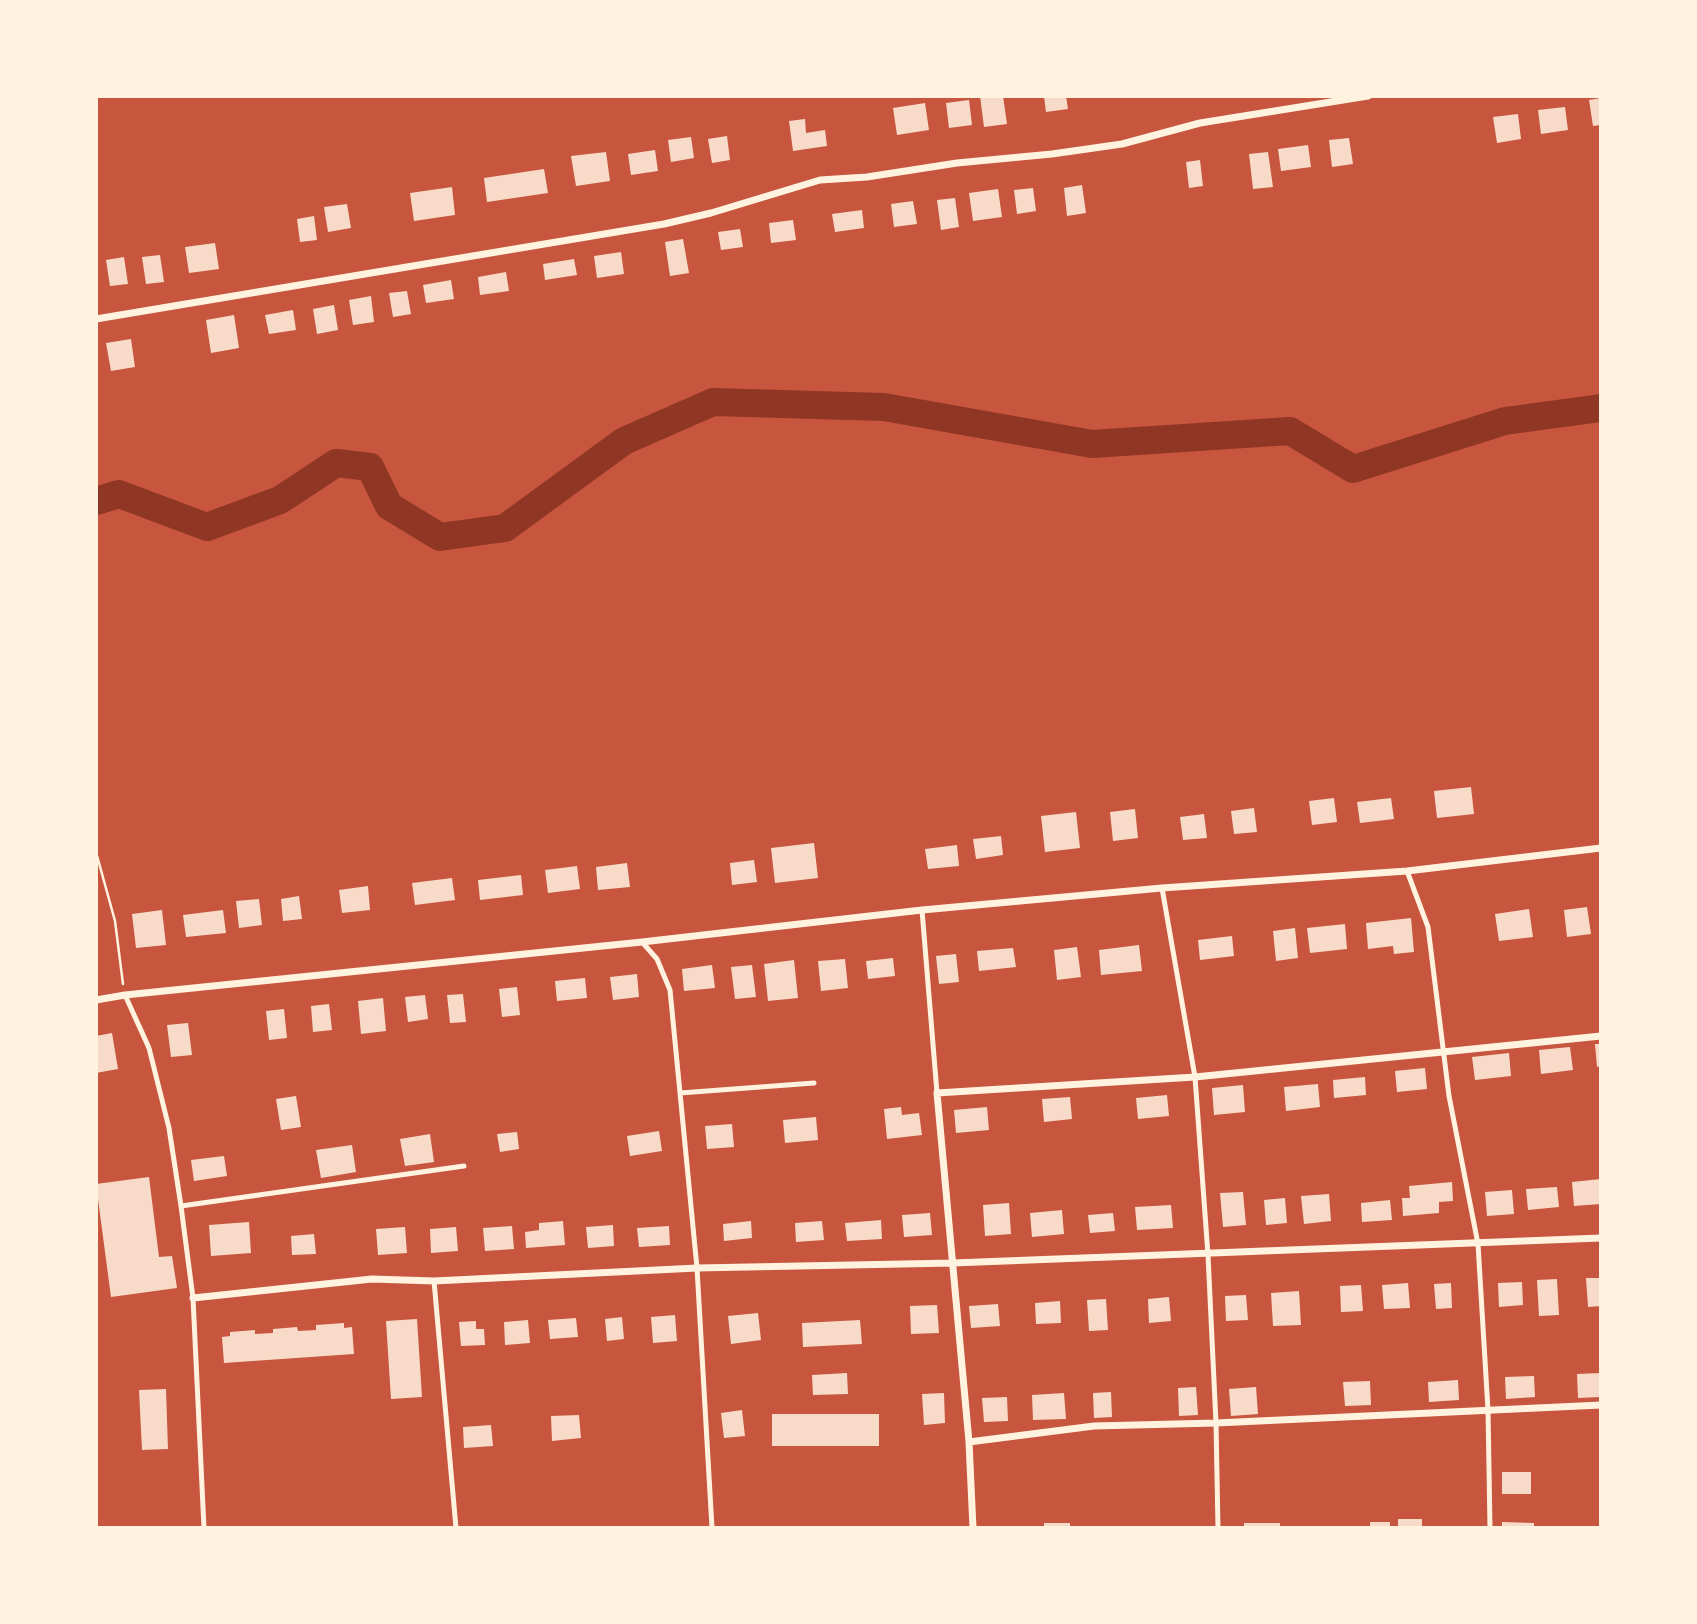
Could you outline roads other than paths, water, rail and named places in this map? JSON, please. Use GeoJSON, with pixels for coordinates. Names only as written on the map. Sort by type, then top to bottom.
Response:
{"type":"FeatureCollection","features":[{"type":"Feature","properties":{"kind":"street"},"geometry":{"type":"LineString","coordinates":[[96,319],[664,224],[711,213],[820,180],[867,177],[957,163],[1122,144],[1200,123],[1368,96]]}},
{"type":"Feature","properties":{"kind":"street"},"geometry":{"type":"LineString","coordinates":[[96,1000],[642,942],[922,909],[1162,888],[1407,871],[1601,848]]}},
{"type":"Feature","properties":{"kind":"street"},"geometry":{"type":"LineString","coordinates":[[973,1528],[969,1441],[937,1093],[1195,1077],[1601,1036]]}},
{"type":"Feature","properties":{"kind":"street"},"geometry":{"type":"LineString","coordinates":[[193,1298],[372,1279],[435,1281],[697,1268],[953,1264],[1601,1238]]}},
{"type":"Feature","properties":{"kind":"street"},"geometry":{"type":"LineString","coordinates":[[969,1441],[1094,1426],[1601,1405]]}},
{"type":"Feature","properties":{"kind":"lane"},"geometry":{"type":"LineString","coordinates":[[1407,871],[1428,926],[1449,1096],[1478,1244],[1488,1410],[1490,1528]]}},
{"type":"Feature","properties":{"kind":"lane"},"geometry":{"type":"LineString","coordinates":[[1162,888],[1195,1077],[1208,1255],[1218,1528]]}},
{"type":"Feature","properties":{"kind":"lane"},"geometry":{"type":"LineString","coordinates":[[922,909],[937,1093]]}},
{"type":"Feature","properties":{"kind":"lane"},"geometry":{"type":"LineString","coordinates":[[642,942],[657,959],[670,990],[697,1268],[712,1528]]}},
{"type":"Feature","properties":{"kind":"lane"},"geometry":{"type":"LineString","coordinates":[[125,995],[149,1048],[169,1128],[181,1206],[193,1298],[204,1528]]}},
{"type":"Feature","properties":{"kind":"lane"},"geometry":{"type":"LineString","coordinates":[[680,1093],[814,1083]]}},
{"type":"Feature","properties":{"kind":"lane"},"geometry":{"type":"LineString","coordinates":[[181,1206],[464,1166]]}},
{"type":"Feature","properties":{"kind":"lane"},"geometry":{"type":"LineString","coordinates":[[435,1281],[456,1528]]}},
{"type":"Feature","properties":{"kind":"waterway"},"geometry":{"type":"LineString","coordinates":[[96,501],[119,494],[207,527],[280,500],[336,463],[370,467],[389,506],[440,537],[505,528],[624,441],[713,402],[884,407],[1092,444],[1290,431],[1353,469],[1505,421],[1601,408]]}}]}
